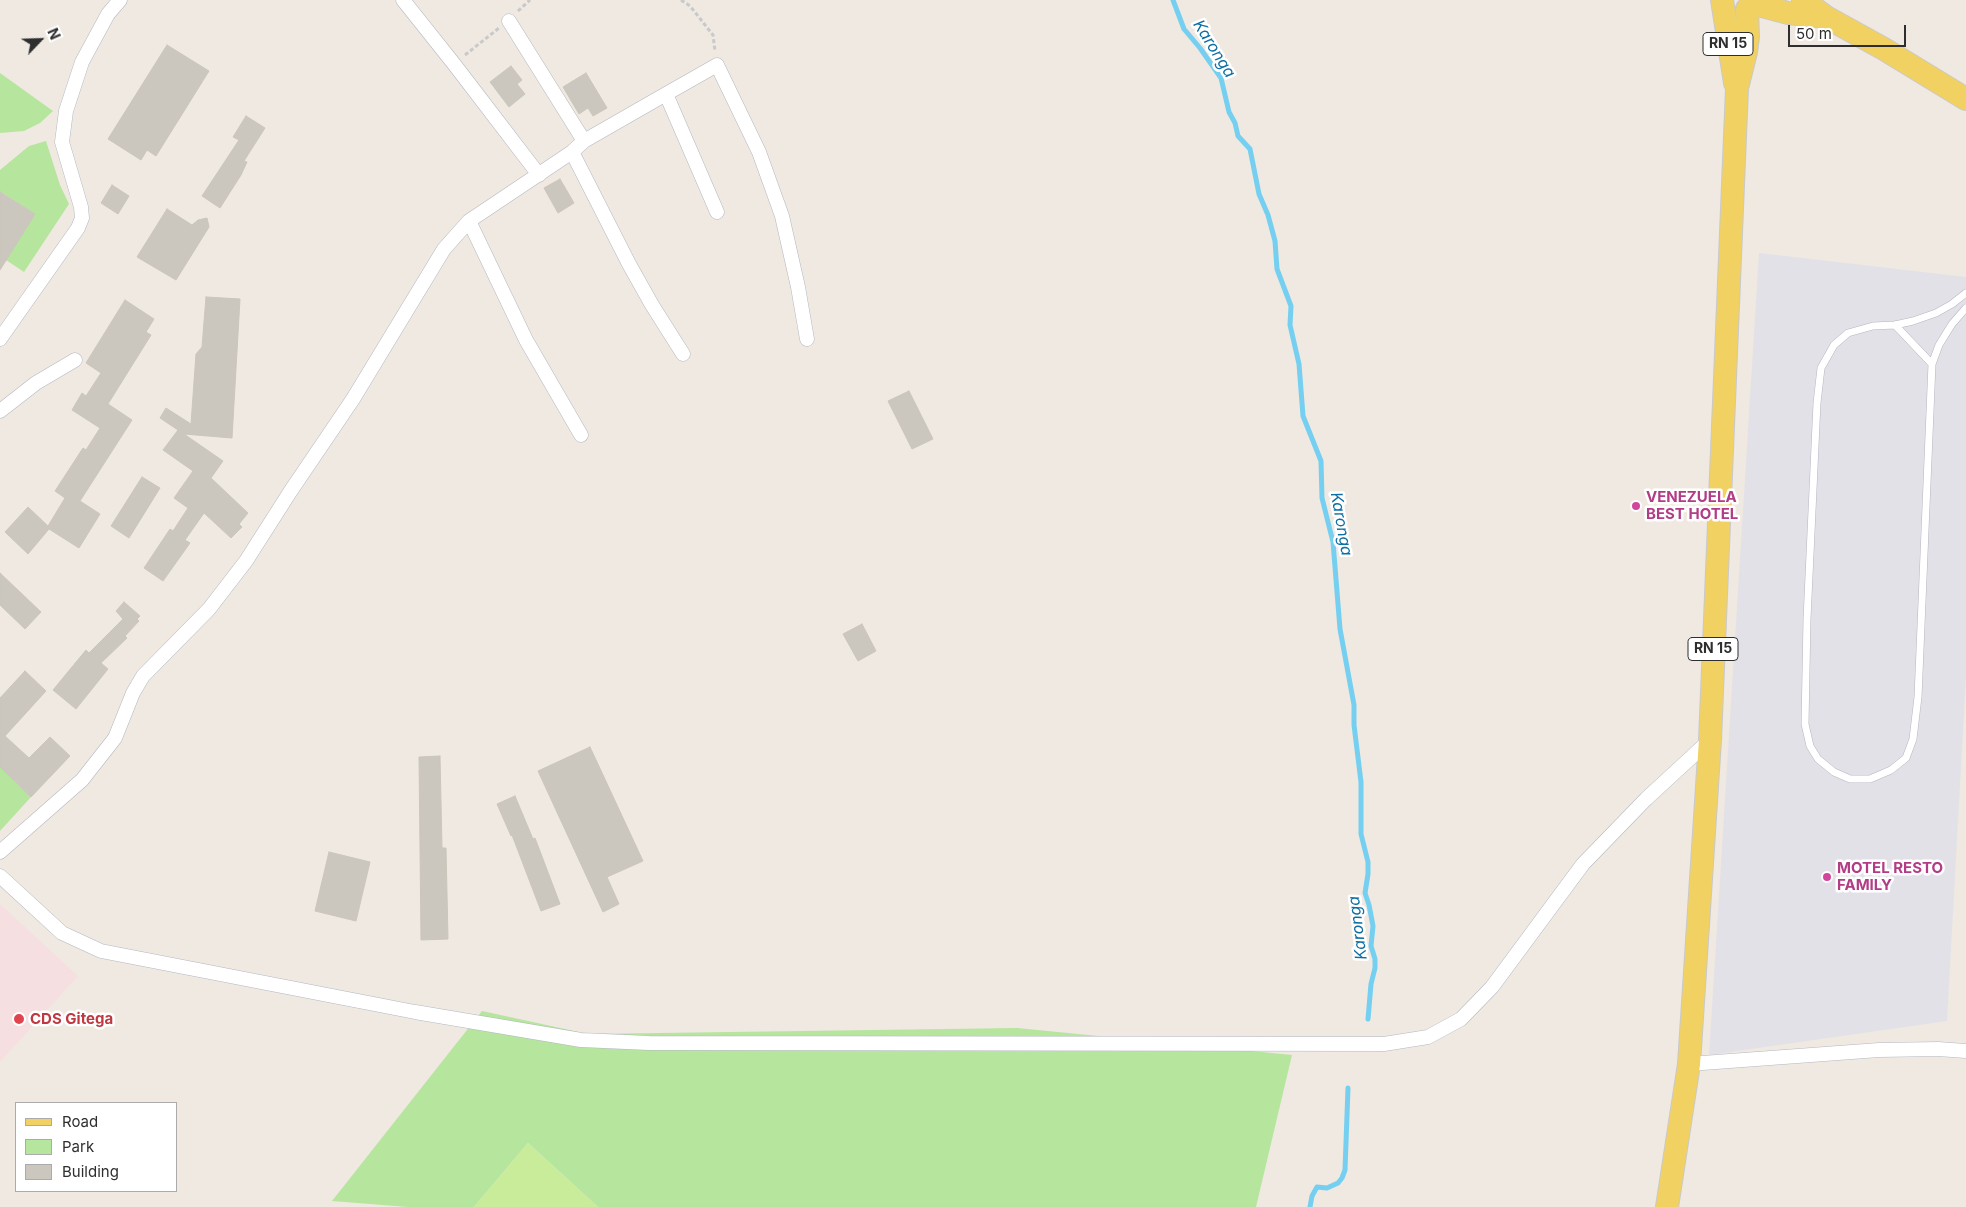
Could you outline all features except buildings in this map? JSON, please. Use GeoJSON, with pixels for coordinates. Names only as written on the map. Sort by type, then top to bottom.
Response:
{"type":"FeatureCollection","features":[{"type":"Feature","properties":{"kind":"main road"},"geometry":{"type":"LineString","coordinates":[[1722,0],[1729,7],[1738,10],[1753,4],[1788,13],[1826,17]]}},
{"type":"Feature","properties":{"kind":"main road","name":"RN 15"},"geometry":{"type":"LineString","coordinates":[[1667,1207],[1690,1064],[1710,740],[1736,88],[1722,0]]}},
{"type":"Feature","properties":{"kind":"main road"},"geometry":{"type":"LineString","coordinates":[[1803,0],[1826,17],[1966,99]]}},
{"type":"Feature","properties":{"kind":"main road","name":"RN 15"},"geometry":{"type":"LineString","coordinates":[[1736,88],[1747,44],[1753,4]]}},
{"type":"Feature","properties":{"kind":"street"},"geometry":{"type":"LineString","coordinates":[[0,339],[78,228],[82,218],[81,207],[62,142],[66,111],[82,62],[108,14],[120,0]]}},
{"type":"Feature","properties":{"kind":"street"},"geometry":{"type":"LineString","coordinates":[[403,0],[539,175]]}},
{"type":"Feature","properties":{"kind":"street"},"geometry":{"type":"LineString","coordinates":[[509,21],[584,141]]}},
{"type":"Feature","properties":{"kind":"street"},"geometry":{"type":"LineString","coordinates":[[0,852],[82,780],[115,738],[133,693],[143,676],[209,608],[246,562],[290,492],[353,399],[444,249],[469,221],[539,175],[572,152],[584,141],[718,65],[758,152],[782,216],[798,287],[807,339]]}},
{"type":"Feature","properties":{"kind":"street"},"geometry":{"type":"LineString","coordinates":[[666,94],[718,212]]}},
{"type":"Feature","properties":{"kind":"street"},"geometry":{"type":"LineString","coordinates":[[572,152],[643,288],[684,354]]}},
{"type":"Feature","properties":{"kind":"street"},"geometry":{"type":"LineString","coordinates":[[469,221],[526,340],[582,435]]}},
{"type":"Feature","properties":{"kind":"street"},"geometry":{"type":"LineString","coordinates":[[0,411],[36,383],[74,360]]}},
{"type":"Feature","properties":{"kind":"street"},"geometry":{"type":"LineString","coordinates":[[0,876],[62,933],[101,951],[406,1010],[581,1040],[669,1043],[1384,1044],[1428,1037],[1461,1019],[1492,987],[1583,864],[1646,799],[1710,740]]}},
{"type":"Feature","properties":{"kind":"street"},"geometry":{"type":"LineString","coordinates":[[1690,1064],[1879,1050],[1938,1049],[1966,1051]]}},
{"type":"Feature","properties":{"kind":"lane"},"geometry":{"type":"LineString","coordinates":[[1966,293],[1936,313],[1913,321],[1895,325],[1874,326],[1848,333],[1834,345],[1821,368],[1817,402],[1807,619],[1805,724],[1810,746],[1818,759],[1834,772],[1850,779],[1870,779],[1891,770],[1906,758],[1913,739],[1918,697],[1932,364],[1939,345],[1952,324],[1966,308]]}},
{"type":"Feature","properties":{"kind":"lane"},"geometry":{"type":"LineString","coordinates":[[1895,325],[1932,364]]}},
{"type":"Feature","properties":{"kind":"path"},"geometry":{"type":"LineString","coordinates":[[454,64],[509,21],[530,0]]}},
{"type":"Feature","properties":{"kind":"path"},"geometry":{"type":"LineString","coordinates":[[681,0],[690,6],[713,35],[718,65]]}},
{"type":"Feature","properties":{"kind":"shaded area"},"geometry":{"type":"Polygon","coordinates":[[[1759,253],[1966,277],[1966,677],[1947,1021],[1709,1055],[1759,253]]]}},
{"type":"Feature","properties":{"kind":"shaded area","name":"CDS Gitega"},"geometry":{"type":"Polygon","coordinates":[[[0,904],[78,976],[0,1062],[0,904]]]}},
{"type":"Feature","properties":{"kind":"green space"},"geometry":{"type":"Polygon","coordinates":[[[0,73],[53,111],[40,123],[24,131],[0,133],[0,73]]]}},
{"type":"Feature","properties":{"kind":"green space"},"geometry":{"type":"Polygon","coordinates":[[[46,141],[60,185],[69,204],[24,272],[6,260],[35,214],[4,194],[0,199],[0,170],[29,146],[46,141]]]}},
{"type":"Feature","properties":{"kind":"green space"},"geometry":{"type":"Polygon","coordinates":[[[0,767],[31,797],[0,831],[0,767]]]}},
{"type":"Feature","properties":{"kind":"green space"},"geometry":{"type":"Polygon","coordinates":[[[482,1011],[588,1034],[1017,1028],[1292,1055],[1256,1207],[598,1207],[528,1143],[474,1207],[408,1207],[332,1201],[482,1011]]]}},
{"type":"Feature","properties":{"kind":"green space"},"geometry":{"type":"Polygon","coordinates":[[[528,1143],[598,1207],[474,1207],[528,1143]]]}},
{"type":"Feature","properties":{"kind":"waterway","name":"Karonga"},"geometry":{"type":"LineString","coordinates":[[1173,0],[1184,29],[1221,78],[1229,112],[1235,123],[1238,136],[1250,149],[1259,194],[1268,215],[1275,241],[1277,269],[1291,306],[1290,325],[1299,364],[1303,416],[1321,461],[1322,498],[1333,542],[1340,629],[1354,705],[1354,725],[1361,782],[1361,834],[1368,862],[1365,893],[1373,926],[1371,946],[1375,959],[1368,1019]]}},
{"type":"Feature","properties":{"kind":"waterway"},"geometry":{"type":"LineString","coordinates":[[1310,1207],[1312,1196],[1317,1187],[1327,1188],[1338,1183],[1345,1170],[1348,1088]]}},
{"type":"Feature","properties":{"kind":"place","name":"VENEZUELA BEST HOTEL"},"geometry":{"type":"Point","coordinates":[1636,506]}},
{"type":"Feature","properties":{"kind":"place","name":"MOTEL RESTO FAMILY"},"geometry":{"type":"Point","coordinates":[1827,877]}},
{"type":"Feature","properties":{"kind":"place","name":"CDS Gitega"},"geometry":{"type":"Point","coordinates":[19,1019]}}]}
